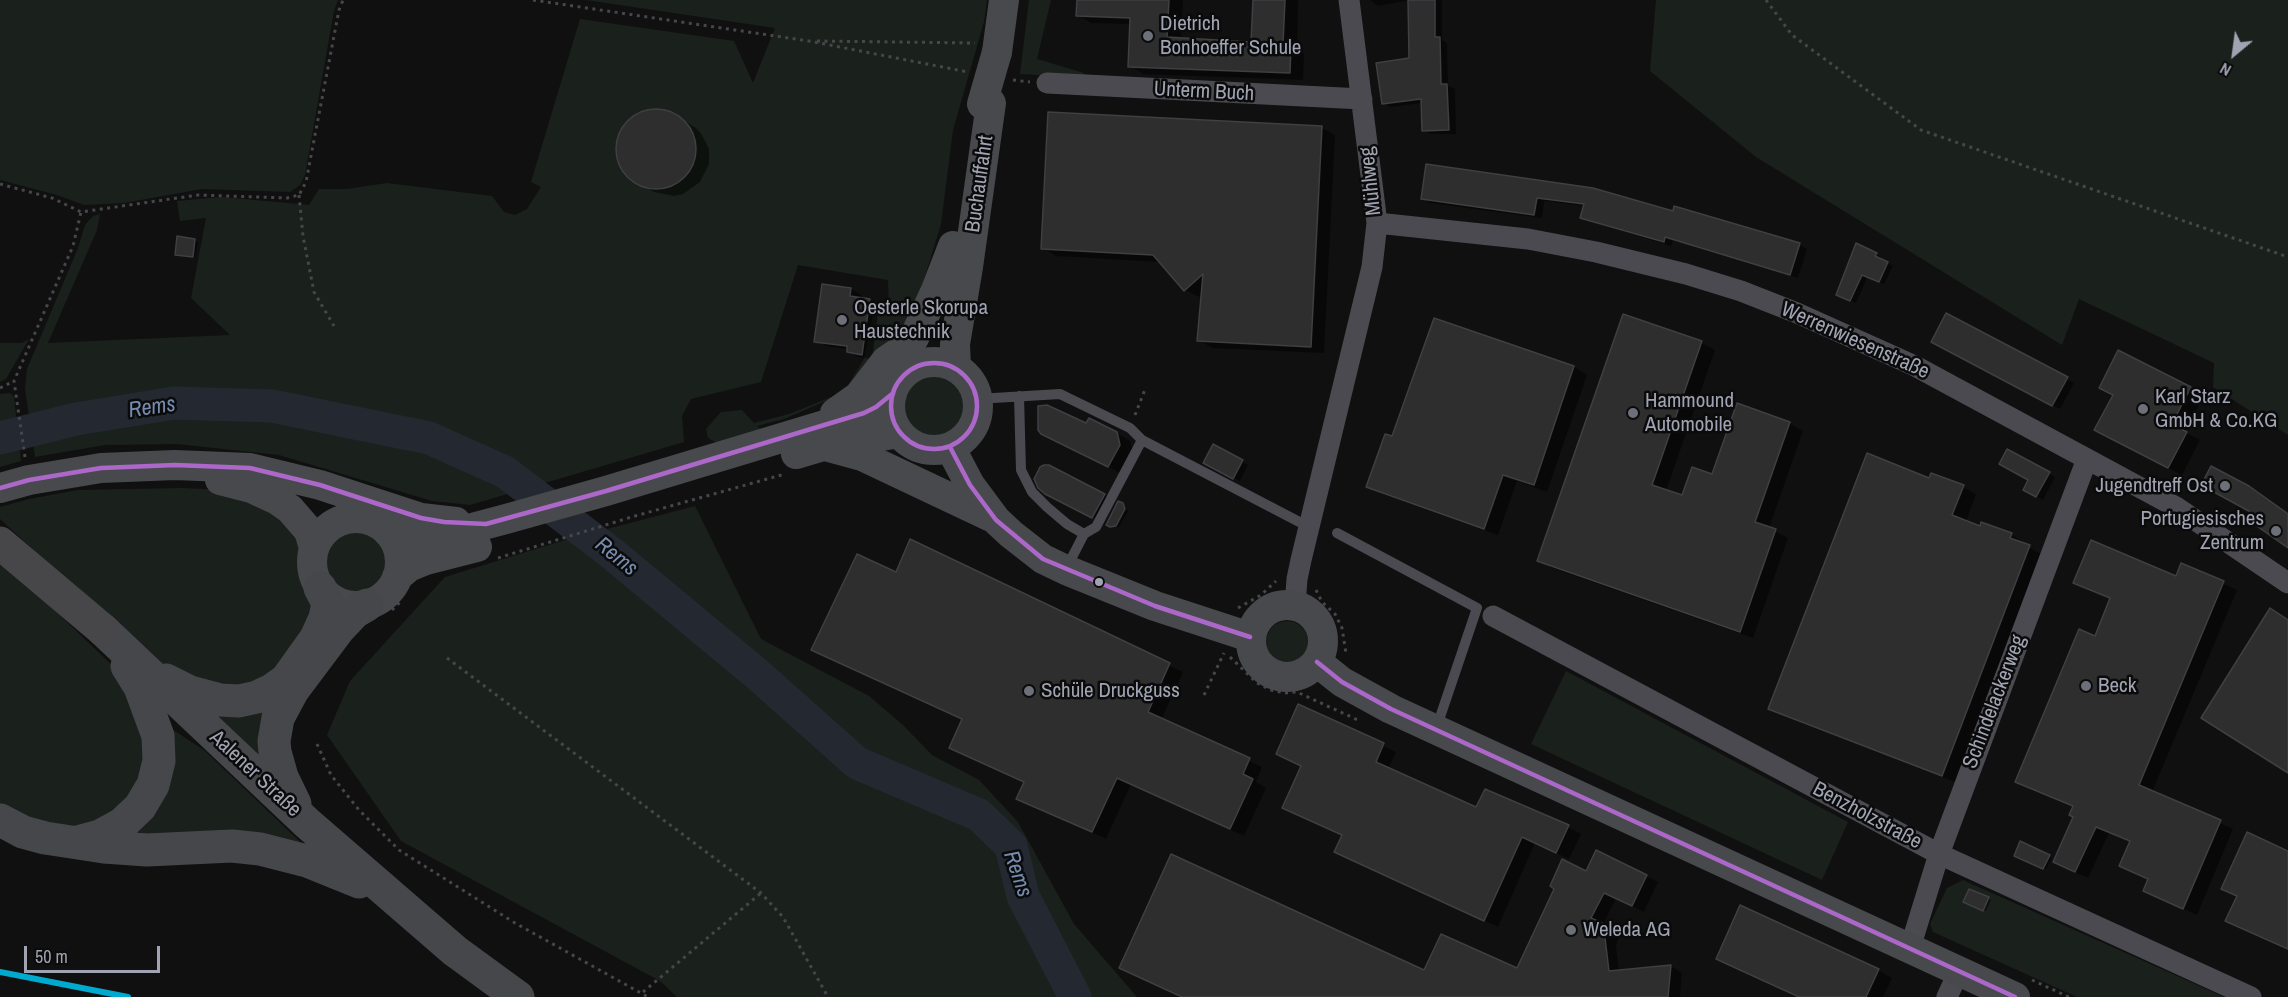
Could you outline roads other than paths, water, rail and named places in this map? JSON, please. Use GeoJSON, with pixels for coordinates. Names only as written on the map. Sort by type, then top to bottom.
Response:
{"type":"FeatureCollection","features":[{"type":"Feature","properties":{"kind":"highway","name":"Aalener Straße"},"geometry":{"type":"LineString","coordinates":[[2,544],[103,630]]}},
{"type":"Feature","properties":{"kind":"main road"},"geometry":{"type":"LineString","coordinates":[[943,366],[938,340],[952,246],[986,103],[1004,0]]}},
{"type":"Feature","properties":{"kind":"main road","name":"Buchauffahrt"},"geometry":{"type":"LineString","coordinates":[[943,366],[955,344],[968,267],[986,103]]}},
{"type":"Feature","properties":{"kind":"main road"},"geometry":{"type":"LineString","coordinates":[[819,437],[859,396],[886,361],[905,348],[914,338],[936,290],[952,246]]}},
{"type":"Feature","properties":{"kind":"main road"},"geometry":{"type":"LineString","coordinates":[[918,366],[943,366],[966,376],[973,387],[977,399],[975,422],[969,433],[950,447],[936,450],[922,448],[909,442],[899,433],[891,414],[892,394],[897,382],[906,372],[918,366]]}},
{"type":"Feature","properties":{"kind":"main road"},"geometry":{"type":"LineString","coordinates":[[403,586],[409,567],[426,560],[507,533],[623,504],[819,437],[876,407],[892,394]]}},
{"type":"Feature","properties":{"kind":"main road"},"geometry":{"type":"LineString","coordinates":[[819,437],[899,433]]}},
{"type":"Feature","properties":{"kind":"main road"},"geometry":{"type":"LineString","coordinates":[[819,437],[996,520]]}},
{"type":"Feature","properties":{"kind":"main road"},"geometry":{"type":"LineString","coordinates":[[950,447],[966,477],[996,520],[1043,559],[1182,616],[1251,637]]}},
{"type":"Feature","properties":{"kind":"main road"},"geometry":{"type":"LineString","coordinates":[[0,489],[29,480],[101,468],[175,465],[250,468],[296,478],[421,518],[507,533]]}},
{"type":"Feature","properties":{"kind":"main road"},"geometry":{"type":"LineString","coordinates":[[226,467],[270,483],[316,505],[352,518],[372,522],[388,532],[404,537],[507,533]]}},
{"type":"Feature","properties":{"kind":"main road"},"geometry":{"type":"LineString","coordinates":[[0,498],[58,487],[135,478],[210,478],[252,488],[277,500],[299,518],[309,531],[314,548],[312,567],[328,603],[325,618],[316,638],[286,680],[257,697],[239,701],[203,696],[171,683],[140,665]]}},
{"type":"Feature","properties":{"kind":"main road"},"geometry":{"type":"LineString","coordinates":[[314,548],[326,530],[342,520],[352,518]]}},
{"type":"Feature","properties":{"kind":"main road"},"geometry":{"type":"LineString","coordinates":[[388,532],[399,554],[403,586]]}},
{"type":"Feature","properties":{"kind":"main road"},"geometry":{"type":"LineString","coordinates":[[379,607],[380,599],[390,590],[403,586]]}},
{"type":"Feature","properties":{"kind":"main road"},"geometry":{"type":"LineString","coordinates":[[320,588],[340,603],[379,607]]}},
{"type":"Feature","properties":{"kind":"main road"},"geometry":{"type":"LineString","coordinates":[[1283,605],[1295,606],[1314,618],[1320,628],[1323,639],[1321,651],[1317,662],[1302,674],[1283,678],[1265,671],[1253,656],[1251,637],[1254,625],[1261,615],[1283,605]]}},
{"type":"Feature","properties":{"kind":"main road"},"geometry":{"type":"LineString","coordinates":[[307,823],[289,793],[277,763],[274,741],[278,718],[293,690],[338,630],[356,612],[379,607]]}},
{"type":"Feature","properties":{"kind":"main road"},"geometry":{"type":"LineString","coordinates":[[74,843],[100,836],[122,824],[140,807],[153,785],[159,761],[159,736],[151,712],[140,687],[103,630]]}},
{"type":"Feature","properties":{"kind":"main road","name":"Aalener Straße"},"geometry":{"type":"LineString","coordinates":[[103,630],[307,823],[388,895],[455,951],[518,997]]}},
{"type":"Feature","properties":{"kind":"main road"},"geometry":{"type":"LineString","coordinates":[[1317,662],[1342,682],[1391,709],[1910,948],[1953,984],[2015,997]]}},
{"type":"Feature","properties":{"kind":"main road"},"geometry":{"type":"LineString","coordinates":[[0,820],[24,832],[74,843],[147,850],[232,846],[260,849],[334,870],[388,895]]}},
{"type":"Feature","properties":{"kind":"street","name":"Mühlweg"},"geometry":{"type":"LineString","coordinates":[[1295,606],[1297,579],[1372,267],[1377,223],[1349,0]]}},
{"type":"Feature","properties":{"kind":"street","name":"Unterm Buch"},"geometry":{"type":"LineString","coordinates":[[1047,83],[1362,99]]}},
{"type":"Feature","properties":{"kind":"street","name":"Werrenwiesenstraße"},"geometry":{"type":"LineString","coordinates":[[1377,223],[1450,229],[1539,241],[1642,262],[1741,291],[1855,338],[1915,366],[2176,507],[2288,584]]}},
{"type":"Feature","properties":{"kind":"street","name":"Schindelackerweg"},"geometry":{"type":"LineString","coordinates":[[1910,948],[1939,854],[2087,459]]}},
{"type":"Feature","properties":{"kind":"street","name":"Benzholzstraße"},"geometry":{"type":"LineString","coordinates":[[1493,616],[1939,854],[2251,997]]}},
{"type":"Feature","properties":{"kind":"lane"},"geometry":{"type":"LineString","coordinates":[[977,399],[1060,393],[1130,428],[1142,440],[1309,527]]}},
{"type":"Feature","properties":{"kind":"lane"},"geometry":{"type":"LineString","coordinates":[[1019,396],[1020,470],[1032,492],[1067,524],[1084,534]]}},
{"type":"Feature","properties":{"kind":"lane"},"geometry":{"type":"LineString","coordinates":[[1066,570],[1084,534],[1096,527],[1142,440]]}},
{"type":"Feature","properties":{"kind":"lane"},"geometry":{"type":"LineString","coordinates":[[1337,533],[1477,608],[1436,729]]}},
{"type":"Feature","properties":{"kind":"waterway","name":"Rems"},"geometry":{"type":"LineString","coordinates":[[0,438],[76,419],[174,403],[272,406],[429,438],[505,472],[610,552],[757,674],[857,763],[979,815],[1011,846],[1023,896],[1075,997]]}},
{"type":"Feature","properties":{"kind":"place","name":"Dietrich Bonhoeffer Schule"},"geometry":{"type":"Point","coordinates":[1148,36]}},
{"type":"Feature","properties":{"kind":"place","name":"Oesterle Skorupa Haustechnik"},"geometry":{"type":"Point","coordinates":[842,320]}},
{"type":"Feature","properties":{"kind":"place","name":"Karl Starz GmbH & Co.KG"},"geometry":{"type":"Point","coordinates":[2143,409]}},
{"type":"Feature","properties":{"kind":"place","name":"Hammound Automobile"},"geometry":{"type":"Point","coordinates":[1633,413]}},
{"type":"Feature","properties":{"kind":"place","name":"Jugendtreff Ost"},"geometry":{"type":"Point","coordinates":[2225,486]}},
{"type":"Feature","properties":{"kind":"place","name":"Portugiesisches Zentrum"},"geometry":{"type":"Point","coordinates":[2276,531]}},
{"type":"Feature","properties":{"kind":"place","name":"Beck"},"geometry":{"type":"Point","coordinates":[2086,686]}},
{"type":"Feature","properties":{"kind":"place","name":"Schüle Druckguss"},"geometry":{"type":"Point","coordinates":[1029,691]}},
{"type":"Feature","properties":{"kind":"place","name":"Weleda AG"},"geometry":{"type":"Point","coordinates":[1571,930]}}]}
